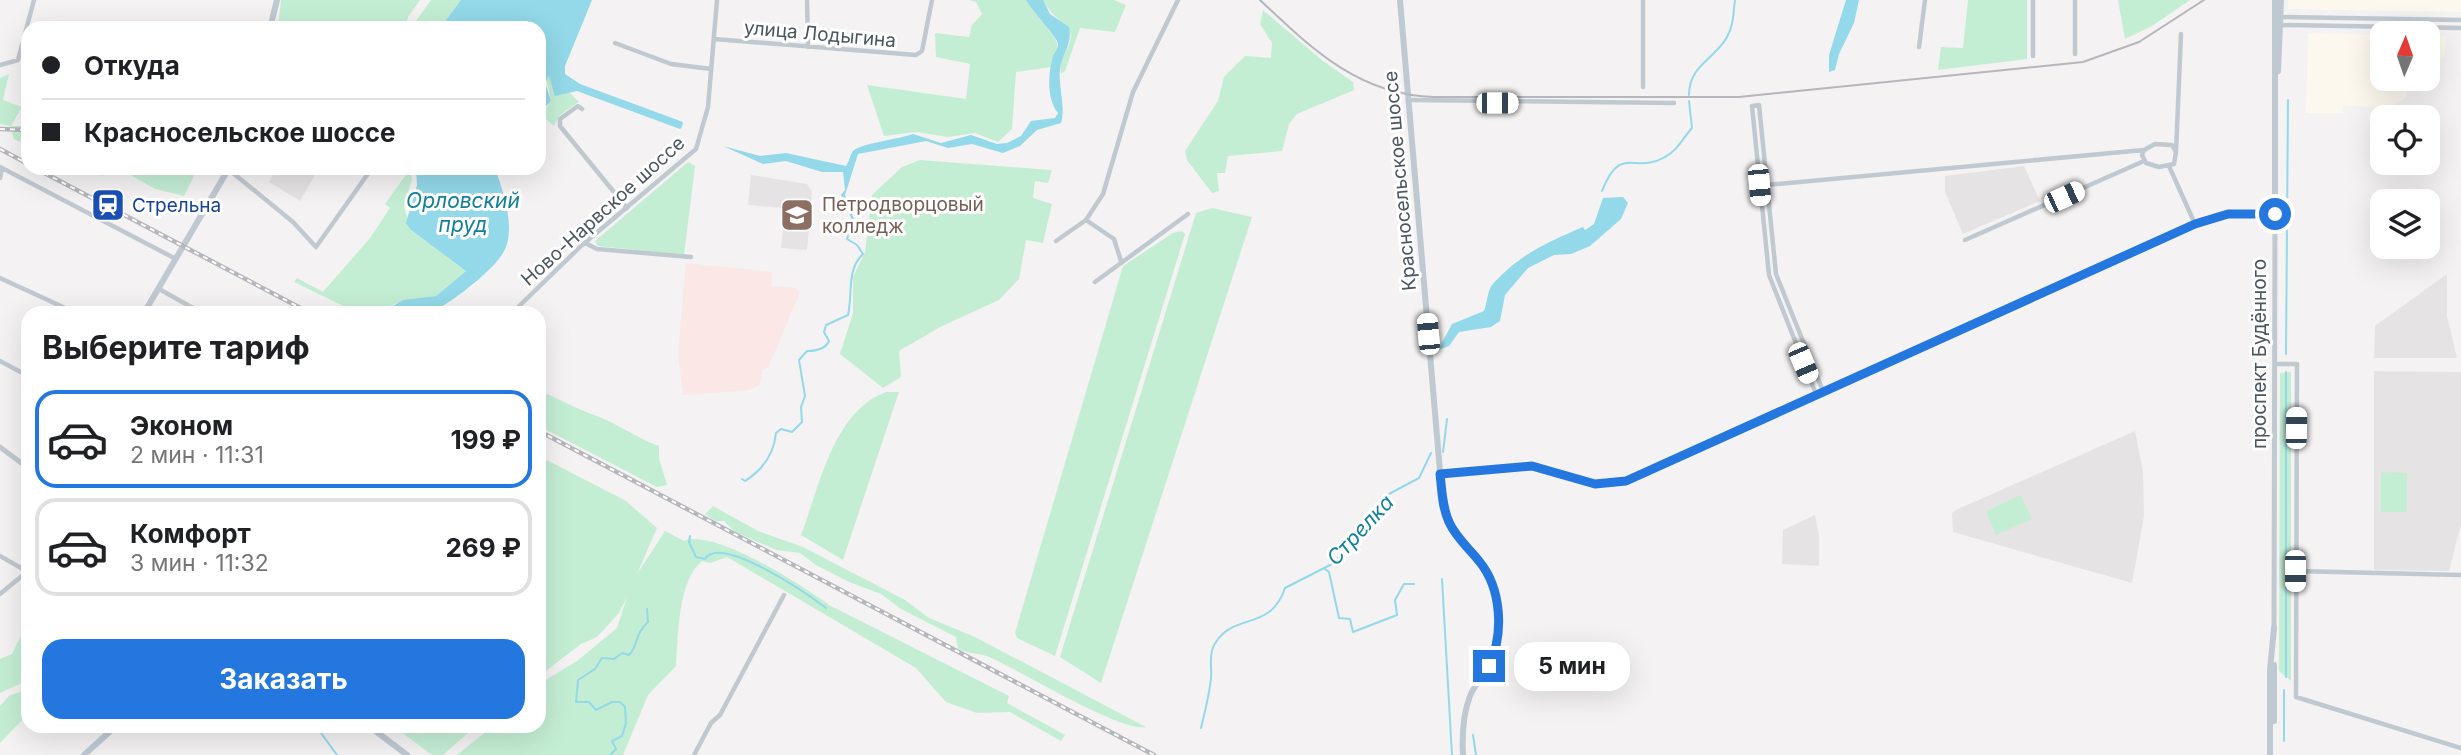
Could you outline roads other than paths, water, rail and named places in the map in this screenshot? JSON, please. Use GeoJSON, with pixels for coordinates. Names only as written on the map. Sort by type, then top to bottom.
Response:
{"type":"FeatureCollection","features":[{"type":"Feature","properties":{"kind":"main road"},"geometry":{"type":"LineString","coordinates":[[272,21],[277,0]]}},
{"type":"Feature","properties":{"kind":"main road","name":"Красносельское шоссе"},"geometry":{"type":"LineString","coordinates":[[1400,0],[1443,507],[1449,524],[1489,577],[1498,615],[1498,640],[1493,656],[1470,697],[1466,711],[1463,755]]}},
{"type":"Feature","properties":{"kind":"main road","name":"проспект Будённого"},"geometry":{"type":"LineString","coordinates":[[2275,0],[2278,21]]}},
{"type":"Feature","properties":{"kind":"main road","name":"проспект Будённого"},"geometry":{"type":"LineString","coordinates":[[2275,214],[2278,21],[2281,0]]}},
{"type":"Feature","properties":{"kind":"main road"},"geometry":{"type":"LineString","coordinates":[[148,306],[225,175]]}},
{"type":"Feature","properties":{"kind":"main road","name":"проспект Будённого"},"geometry":{"type":"LineString","coordinates":[[2272,755],[2274,628]]}},
{"type":"Feature","properties":{"kind":"main road"},"geometry":{"type":"LineString","coordinates":[[84,755],[108,733]]}},
{"type":"Feature","properties":{"kind":"main road"},"geometry":{"type":"LineString","coordinates":[[378,733],[407,755]]}},
{"type":"Feature","properties":{"kind":"street"},"geometry":{"type":"LineString","coordinates":[[28,21],[34,0]]}},
{"type":"Feature","properties":{"kind":"street","name":"Ново-Нарвское шоссе"},"geometry":{"type":"LineString","coordinates":[[519,306],[585,243],[696,149],[708,107],[717,0]]}},
{"type":"Feature","properties":{"kind":"street"},"geometry":{"type":"LineString","coordinates":[[807,0],[808,47]]}},
{"type":"Feature","properties":{"kind":"street","name":"улица Лодыгина"},"geometry":{"type":"LineString","coordinates":[[714,39],[910,55],[922,51],[932,0]]}},
{"type":"Feature","properties":{"kind":"street"},"geometry":{"type":"LineString","coordinates":[[1056,241],[1086,220],[1103,194],[1133,92],[1178,0]]}},
{"type":"Feature","properties":{"kind":"street"},"geometry":{"type":"LineString","coordinates":[[1643,0],[1643,87]]}},
{"type":"Feature","properties":{"kind":"street"},"geometry":{"type":"LineString","coordinates":[[1919,47],[1925,0]]}},
{"type":"Feature","properties":{"kind":"street"},"geometry":{"type":"LineString","coordinates":[[2033,0],[2033,56]]}},
{"type":"Feature","properties":{"kind":"street"},"geometry":{"type":"LineString","coordinates":[[2075,0],[2075,54]]}},
{"type":"Feature","properties":{"kind":"street"},"geometry":{"type":"LineString","coordinates":[[2278,21],[2461,20]]}},
{"type":"Feature","properties":{"kind":"street"},"geometry":{"type":"LineString","coordinates":[[2278,21],[2370,26]]}},
{"type":"Feature","properties":{"kind":"street"},"geometry":{"type":"LineString","coordinates":[[2440,28],[2461,28]]}},
{"type":"Feature","properties":{"kind":"street"},"geometry":{"type":"LineString","coordinates":[[2144,161],[2154,167],[2169,166],[2175,162],[2181,34]]}},
{"type":"Feature","properties":{"kind":"street"},"geometry":{"type":"LineString","coordinates":[[615,43],[671,64],[711,69]]}},
{"type":"Feature","properties":{"kind":"street"},"geometry":{"type":"LineString","coordinates":[[0,65],[18,60],[21,49]]}},
{"type":"Feature","properties":{"kind":"street"},"geometry":{"type":"LineString","coordinates":[[1408,100],[1674,103]]}},
{"type":"Feature","properties":{"kind":"street"},"geometry":{"type":"LineString","coordinates":[[1816,394],[1769,275],[1752,106],[1759,105],[1778,283],[1823,391]]}},
{"type":"Feature","properties":{"kind":"street"},"geometry":{"type":"LineString","coordinates":[[582,109],[578,106],[569,110],[559,119],[560,126],[627,208]]}},
{"type":"Feature","properties":{"kind":"street"},"geometry":{"type":"LineString","coordinates":[[1766,185],[2144,150],[2151,144],[2172,145],[2176,152]]}},
{"type":"Feature","properties":{"kind":"street"},"geometry":{"type":"LineString","coordinates":[[2144,150],[2144,161]]}},
{"type":"Feature","properties":{"kind":"street"},"geometry":{"type":"LineString","coordinates":[[1965,240],[2144,161]]}},
{"type":"Feature","properties":{"kind":"street"},"geometry":{"type":"LineString","coordinates":[[2169,166],[2195,224]]}},
{"type":"Feature","properties":{"kind":"street"},"geometry":{"type":"LineString","coordinates":[[0,178],[1,168],[176,259]]}},
{"type":"Feature","properties":{"kind":"street"},"geometry":{"type":"LineString","coordinates":[[236,175],[293,222],[316,247],[367,175]]}},
{"type":"Feature","properties":{"kind":"street"},"geometry":{"type":"LineString","coordinates":[[1096,282],[1188,214]]}},
{"type":"Feature","properties":{"kind":"street"},"geometry":{"type":"LineString","coordinates":[[1440,474],[1532,466],[1595,484],[1617,483],[2195,224],[2228,214],[2275,214]]}},
{"type":"Feature","properties":{"kind":"street","name":"проспект Будённого"},"geometry":{"type":"LineString","coordinates":[[2274,628],[2275,214]]}},
{"type":"Feature","properties":{"kind":"street"},"geometry":{"type":"LineString","coordinates":[[1086,220],[1114,239],[1121,261]]}},
{"type":"Feature","properties":{"kind":"street"},"geometry":{"type":"LineString","coordinates":[[585,243],[597,249],[691,257]]}},
{"type":"Feature","properties":{"kind":"street"},"geometry":{"type":"LineString","coordinates":[[0,278],[61,306]]}},
{"type":"Feature","properties":{"kind":"street"},"geometry":{"type":"LineString","coordinates":[[159,289],[189,306]]}},
{"type":"Feature","properties":{"kind":"street"},"geometry":{"type":"LineString","coordinates":[[0,361],[21,372]]}},
{"type":"Feature","properties":{"kind":"street"},"geometry":{"type":"LineString","coordinates":[[2275,364],[2297,364],[2296,697],[2461,748]]}},
{"type":"Feature","properties":{"kind":"street"},"geometry":{"type":"LineString","coordinates":[[0,447],[21,463]]}},
{"type":"Feature","properties":{"kind":"street"},"geometry":{"type":"LineString","coordinates":[[0,556],[21,567]]}},
{"type":"Feature","properties":{"kind":"street"},"geometry":{"type":"LineString","coordinates":[[2295,571],[2461,575]]}},
{"type":"Feature","properties":{"kind":"street"},"geometry":{"type":"LineString","coordinates":[[0,594],[21,577]]}},
{"type":"Feature","properties":{"kind":"street"},"geometry":{"type":"LineString","coordinates":[[694,755],[710,723],[720,715],[784,595]]}},
{"type":"Feature","properties":{"kind":"water"},"geometry":{"type":"Polygon","coordinates":[[[461,0],[592,0],[565,66],[565,74],[580,84],[683,122],[682,127],[680,129],[577,91],[555,96],[549,76],[546,81],[546,21],[445,21],[461,0]]]}},
{"type":"Feature","properties":{"kind":"water"},"geometry":{"type":"Polygon","coordinates":[[[1026,0],[1043,0],[1050,14],[1069,27],[1070,38],[1060,69],[1063,111],[1061,123],[1037,130],[1020,146],[1003,153],[972,144],[948,148],[926,141],[858,154],[845,195],[855,222],[849,230],[852,220],[841,195],[845,190],[843,172],[822,172],[786,161],[763,164],[723,146],[760,156],[786,153],[846,166],[857,148],[913,134],[941,143],[971,135],[997,144],[1007,143],[1021,136],[1031,121],[1055,118],[1058,113],[1050,95],[1049,81],[1058,44],[1026,0]]]}},
{"type":"Feature","properties":{"kind":"water"},"geometry":{"type":"Polygon","coordinates":[[[1846,0],[1859,0],[1854,23],[1839,54],[1835,70],[1829,72],[1829,55],[1846,0]]]}},
{"type":"Feature","properties":{"kind":"water"},"geometry":{"type":"Polygon","coordinates":[[[546,86],[551,101],[546,106],[546,86]]]}},
{"type":"Feature","properties":{"kind":"water","name":"Орловский пруд"},"geometry":{"type":"Polygon","coordinates":[[[416,175],[497,175],[507,210],[509,233],[503,253],[483,275],[442,306],[393,306],[403,300],[436,296],[466,271],[411,230],[406,223],[417,185],[416,175]]]}},
{"type":"Feature","properties":{"kind":"water"},"geometry":{"type":"Polygon","coordinates":[[[1623,197],[1628,203],[1621,219],[1590,246],[1571,254],[1554,255],[1528,268],[1505,295],[1500,321],[1491,327],[1459,332],[1449,346],[1438,350],[1452,324],[1484,311],[1492,285],[1512,265],[1546,244],[1594,224],[1603,198],[1623,197]]]}},
{"type":"Feature","properties":{"kind":"waterway","name":"Стрелка"},"geometry":{"type":"LineString","coordinates":[[1689,95],[1693,76],[1727,37],[1735,0]]}},
{"type":"Feature","properties":{"kind":"waterway"},"geometry":{"type":"LineString","coordinates":[[2286,354],[2288,100]]}},
{"type":"Feature","properties":{"kind":"waterway"},"geometry":{"type":"LineString","coordinates":[[1602,191],[1609,176],[1622,164],[1654,162],[1677,147],[1692,128],[1689,101]]}},
{"type":"Feature","properties":{"kind":"waterway"},"geometry":{"type":"LineString","coordinates":[[742,479],[745,481],[763,466],[773,447],[776,433],[781,429],[792,432],[802,422],[801,407],[805,396],[799,360],[807,351],[822,348],[829,341],[824,332],[826,325],[848,315],[852,275],[863,254],[857,245],[847,239],[850,228]]}},
{"type":"Feature","properties":{"kind":"waterway"},"geometry":{"type":"LineString","coordinates":[[2286,372],[2286,677]]}},
{"type":"Feature","properties":{"kind":"waterway","name":"Стрелка"},"geometry":{"type":"LineString","coordinates":[[1443,452],[1447,419]]}},
{"type":"Feature","properties":{"kind":"waterway","name":"Стрелка"},"geometry":{"type":"LineString","coordinates":[[1201,728],[1210,685],[1211,655],[1216,642],[1232,627],[1271,610],[1285,588],[1334,563],[1389,494],[1419,478],[1431,453]]}},
{"type":"Feature","properties":{"kind":"waterway"},"geometry":{"type":"LineString","coordinates":[[690,536],[689,542],[696,557],[705,559],[714,553],[744,559],[782,579],[826,608]]}},
{"type":"Feature","properties":{"kind":"waterway"},"geometry":{"type":"LineString","coordinates":[[1325,569],[1329,572],[1339,618],[1350,619],[1353,632],[1397,615],[1395,600],[1404,584],[1414,584]]}},
{"type":"Feature","properties":{"kind":"waterway"},"geometry":{"type":"LineString","coordinates":[[1442,579],[1452,755]]}},
{"type":"Feature","properties":{"kind":"waterway"},"geometry":{"type":"LineString","coordinates":[[610,755],[616,749],[612,741],[622,736],[626,723],[625,707],[620,702],[612,702],[596,710],[589,702],[576,702],[578,680],[595,669],[602,658],[614,659],[622,653],[629,655],[648,622],[647,609]]}},
{"type":"Feature","properties":{"kind":"waterway"},"geometry":{"type":"LineString","coordinates":[[2284,690],[2284,741]]}},
{"type":"Feature","properties":{"kind":"waterway"},"geometry":{"type":"LineString","coordinates":[[321,733],[337,755]]}},
{"type":"Feature","properties":{"kind":"waterway"},"geometry":{"type":"LineString","coordinates":[[1473,735],[1476,755]]}},
{"type":"Feature","properties":{"kind":"tram line"},"geometry":{"type":"LineString","coordinates":[[1260,0],[1299,36],[1338,66],[1382,88],[1434,97],[1739,97],[2083,62],[2139,42],[2204,0]]}},
{"type":"Feature","properties":{"kind":"railway"},"geometry":{"type":"LineString","coordinates":[[0,129],[21,130]]}},
{"type":"Feature","properties":{"kind":"railway"},"geometry":{"type":"LineString","coordinates":[[0,149],[21,160]]}},
{"type":"Feature","properties":{"kind":"railway"},"geometry":{"type":"LineString","coordinates":[[48,175],[297,306]]}},
{"type":"Feature","properties":{"kind":"railway"},"geometry":{"type":"LineString","coordinates":[[546,435],[1154,755]]}},
{"type":"Feature","properties":{"kind":"place","name":"Стрельна"},"geometry":{"type":"Point","coordinates":[108,205]}},
{"type":"Feature","properties":{"kind":"place","name":"Петродворцовый колледж"},"geometry":{"type":"Point","coordinates":[797,215]}}]}
